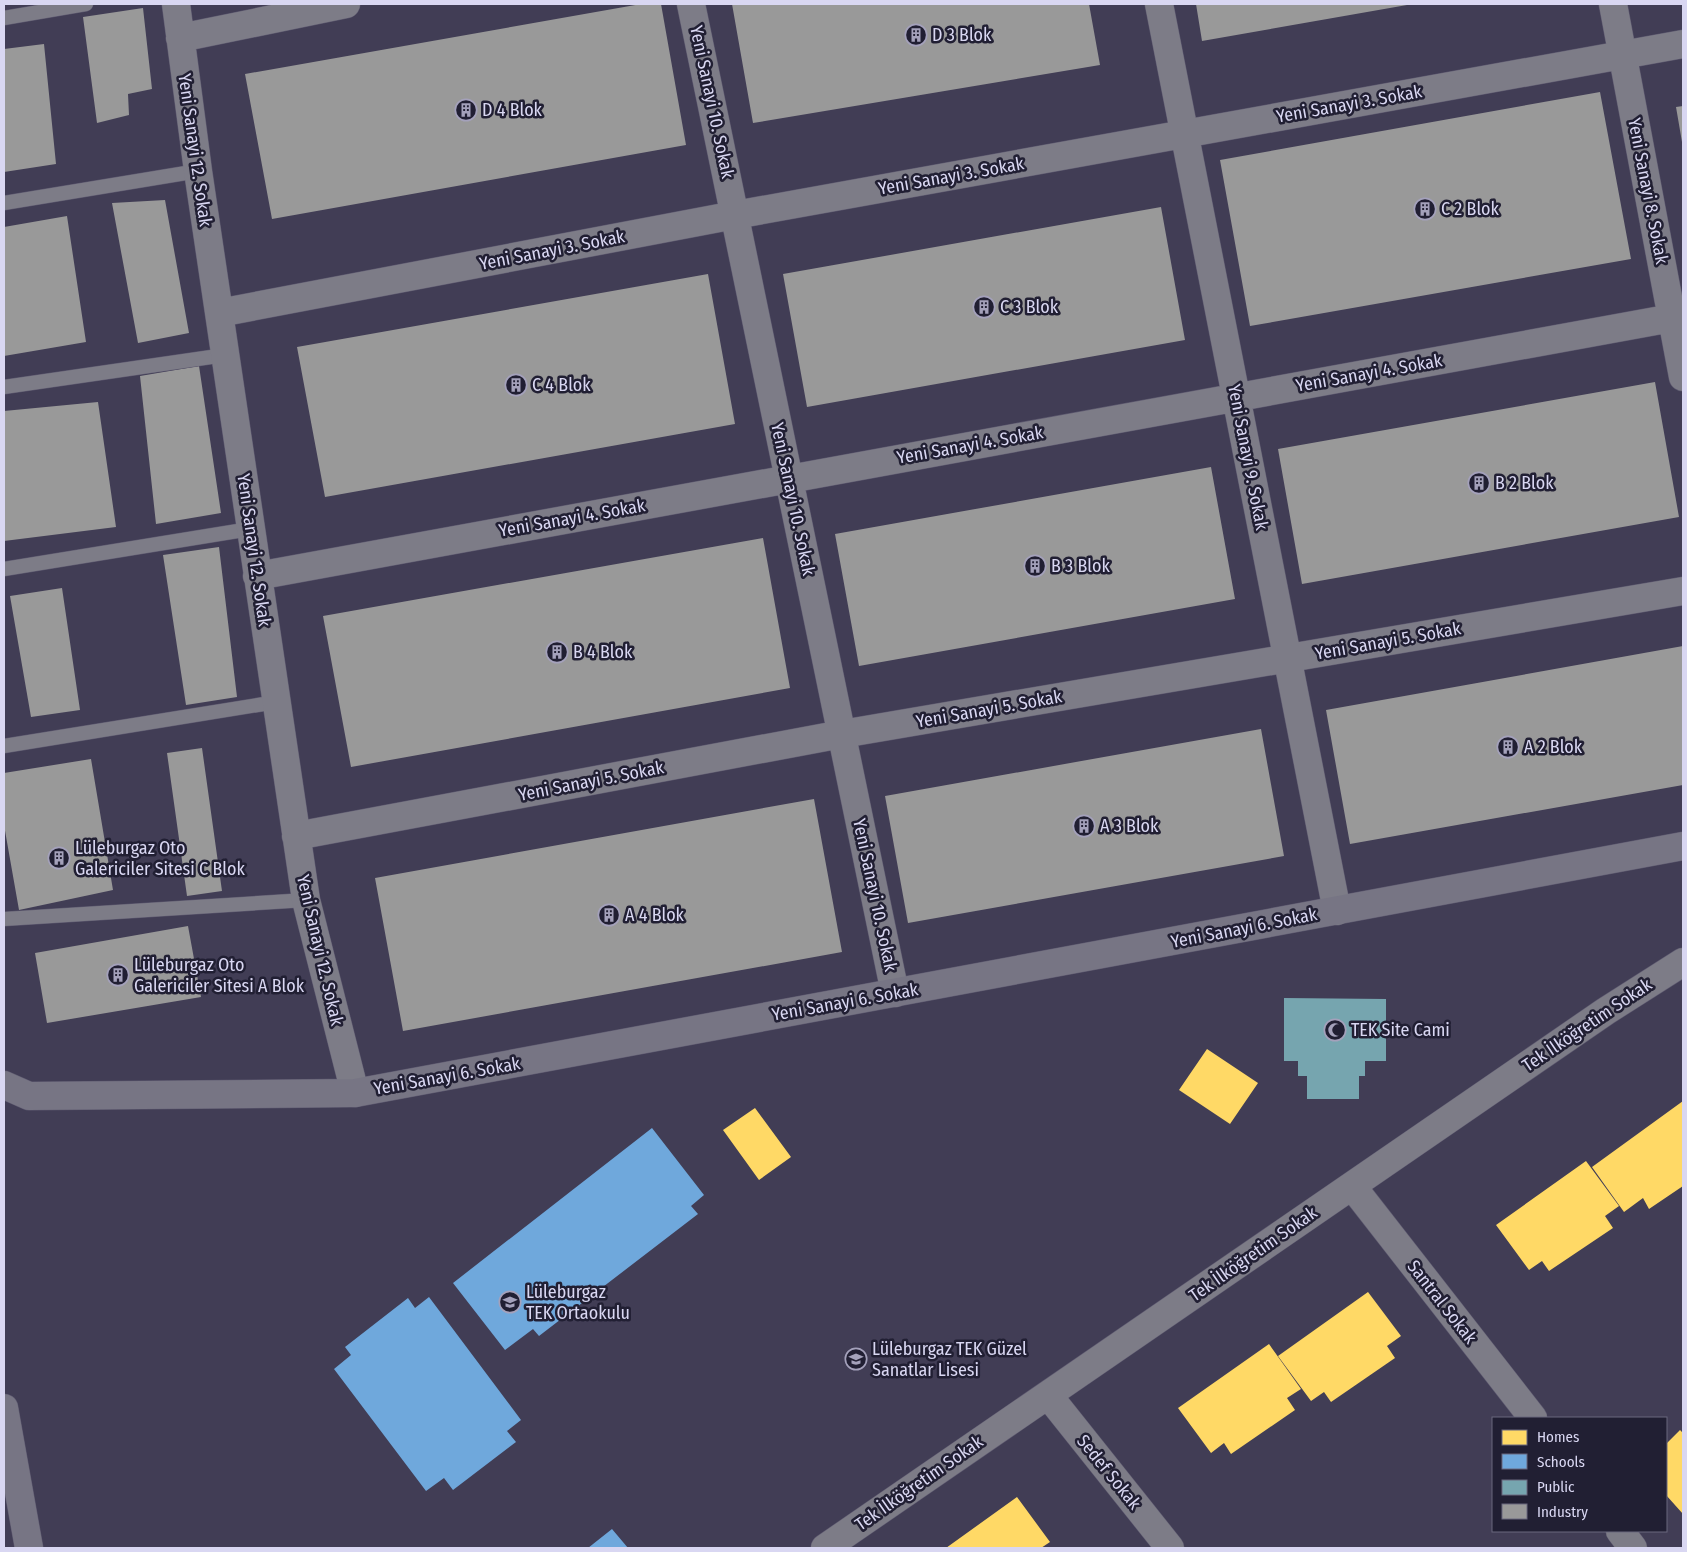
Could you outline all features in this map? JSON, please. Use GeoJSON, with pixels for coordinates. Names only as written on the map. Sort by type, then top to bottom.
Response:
{"type":"FeatureCollection","features":[{"type":"Feature","properties":{"kind":"street","name":"Yeni Sanayi 12. Sokak"},"geometry":{"type":"LineString","coordinates":[[176,4],[198,171],[306,900],[355,1093]]}},
{"type":"Feature","properties":{"kind":"street"},"geometry":{"type":"LineString","coordinates":[[180,38],[346,4]]}},
{"type":"Feature","properties":{"kind":"street","name":"Yeni Sanayi 10. Sokak"},"geometry":{"type":"LineString","coordinates":[[691,4],[895,993]]}},
{"type":"Feature","properties":{"kind":"street","name":"Yeni Sanayi 9. Sokak"},"geometry":{"type":"LineString","coordinates":[[1159,4],[1337,911]]}},
{"type":"Feature","properties":{"kind":"street","name":"Yeni Sanayi 8. Sokak"},"geometry":{"type":"LineString","coordinates":[[1613,4],[1678,317],[1683,377]]}},
{"type":"Feature","properties":{"kind":"street","name":"Yeni Sanayi 3. Sokak"},"geometry":{"type":"LineString","coordinates":[[219,313],[735,215],[1683,44]]}},
{"type":"Feature","properties":{"kind":"street","name":"Yeni Sanayi 4. Sokak"},"geometry":{"type":"LineString","coordinates":[[257,576],[1678,317]]}},
{"type":"Feature","properties":{"kind":"street","name":"Yeni Sanayi 5. Sokak"},"geometry":{"type":"LineString","coordinates":[[296,836],[842,734],[1683,590]]}},
{"type":"Feature","properties":{"kind":"street","name":"Yeni Sanayi 6. Sokak"},"geometry":{"type":"LineString","coordinates":[[4,1085],[28,1096],[355,1093],[1683,846]]}},
{"type":"Feature","properties":{"kind":"street","name":"Tek İlköğretim Sokak"},"geometry":{"type":"LineString","coordinates":[[825,1548],[1606,1011],[1683,962]]}},
{"type":"Feature","properties":{"kind":"street","name":"Santral Sokak"},"geometry":{"type":"LineString","coordinates":[[1352,1186],[1532,1417]]}},
{"type":"Feature","properties":{"kind":"street","name":"Sedef Sokak"},"geometry":{"type":"LineString","coordinates":[[1048,1395],[1170,1548]]}},
{"type":"Feature","properties":{"kind":"street"},"geometry":{"type":"LineString","coordinates":[[4,1408],[28,1548]]}},
{"type":"Feature","properties":{"kind":"street"},"geometry":{"type":"LineString","coordinates":[[1621,1532],[1634,1548]]}},
{"type":"Feature","properties":{"kind":"lane"},"geometry":{"type":"LineString","coordinates":[[4,18],[86,4]]}},
{"type":"Feature","properties":{"kind":"lane"},"geometry":{"type":"LineString","coordinates":[[4,203],[198,171]]}},
{"type":"Feature","properties":{"kind":"lane"},"geometry":{"type":"LineString","coordinates":[[4,387],[225,355]]}},
{"type":"Feature","properties":{"kind":"lane"},"geometry":{"type":"LineString","coordinates":[[4,569],[250,529]]}},
{"type":"Feature","properties":{"kind":"lane"},"geometry":{"type":"LineString","coordinates":[[4,746],[276,702]]}},
{"type":"Feature","properties":{"kind":"lane"},"geometry":{"type":"LineString","coordinates":[[4,918],[306,900]]}},
{"type":"Feature","properties":{"kind":"building: Homes"},"geometry":{"type":"Polygon","coordinates":[[[1207,1049],[1258,1083],[1230,1124],[1179,1090],[1207,1049]]]}},
{"type":"Feature","properties":{"kind":"building: Homes"},"geometry":{"type":"Polygon","coordinates":[[[1683,1101],[1683,1186],[1649,1209],[1643,1198],[1624,1212],[1592,1167],[1683,1101]]]}},
{"type":"Feature","properties":{"kind":"building: Homes"},"geometry":{"type":"Polygon","coordinates":[[[755,1108],[791,1157],[759,1180],[723,1130],[755,1108]]]}},
{"type":"Feature","properties":{"kind":"building: Homes"},"geometry":{"type":"Polygon","coordinates":[[[1586,1161],[1619,1206],[1605,1216],[1613,1228],[1549,1271],[1542,1261],[1529,1270],[1496,1225],[1586,1161]]]}},
{"type":"Feature","properties":{"kind":"building: Homes"},"geometry":{"type":"Polygon","coordinates":[[[1368,1292],[1401,1336],[1387,1346],[1395,1358],[1331,1402],[1324,1392],[1311,1401],[1278,1356],[1368,1292]]]}},
{"type":"Feature","properties":{"kind":"building: Homes"},"geometry":{"type":"Polygon","coordinates":[[[1269,1344],[1301,1389],[1287,1398],[1295,1410],[1231,1454],[1224,1443],[1211,1453],[1178,1408],[1269,1344]]]}},
{"type":"Feature","properties":{"kind":"building: Homes"},"geometry":{"type":"Polygon","coordinates":[[[1680,1430],[1683,1433],[1683,1514],[1667,1496],[1667,1443],[1680,1430]]]}},
{"type":"Feature","properties":{"kind":"building: Homes"},"geometry":{"type":"Polygon","coordinates":[[[1017,1497],[1050,1542],[1041,1548],[946,1548],[1017,1497]]]}},
{"type":"Feature","properties":{"kind":"building: Schools"},"geometry":{"type":"Polygon","coordinates":[[[652,1128],[704,1195],[691,1206],[698,1214],[539,1336],[533,1329],[505,1350],[453,1283],[652,1128]]]}},
{"type":"Feature","properties":{"kind":"building: Schools"},"geometry":{"type":"Polygon","coordinates":[[[429,1297],[521,1420],[507,1431],[516,1442],[453,1490],[444,1478],[426,1491],[334,1369],[351,1355],[345,1347],[408,1298],[415,1308],[429,1297]]]}},
{"type":"Feature","properties":{"kind":"building: Schools"},"geometry":{"type":"Polygon","coordinates":[[[612,1529],[628,1548],[588,1548],[612,1529]]]}},
{"type":"Feature","properties":{"kind":"building: Public","name":"TEK Site Cami"},"geometry":{"type":"Polygon","coordinates":[[[1284,998],[1386,999],[1386,1061],[1365,1061],[1365,1076],[1359,1076],[1359,1099],[1307,1099],[1307,1076],[1298,1076],[1298,1061],[1284,1061],[1284,998]]]}},
{"type":"Feature","properties":{"kind":"building: Industry","name":"D 4 Blok"},"geometry":{"type":"Polygon","coordinates":[[[641,4],[661,4],[686,145],[272,219],[245,74],[641,4]]]}},
{"type":"Feature","properties":{"kind":"building: Industry","name":"D 3 Blok"},"geometry":{"type":"Polygon","coordinates":[[[732,4],[1089,4],[1100,65],[753,123],[732,4]]]}},
{"type":"Feature","properties":{"kind":"building: Industry"},"geometry":{"type":"Polygon","coordinates":[[[1196,4],[1407,4],[1407,5],[1202,41],[1196,4]]]}},
{"type":"Feature","properties":{"kind":"building: Industry"},"geometry":{"type":"Polygon","coordinates":[[[143,8],[152,89],[128,94],[129,115],[97,123],[83,17],[143,8]]]}},
{"type":"Feature","properties":{"kind":"building: Industry"},"geometry":{"type":"Polygon","coordinates":[[[44,44],[56,164],[4,172],[4,49],[44,44]]]}},
{"type":"Feature","properties":{"kind":"building: Industry","name":"C 2 Blok"},"geometry":{"type":"Polygon","coordinates":[[[1600,92],[1631,259],[1250,326],[1220,160],[1600,92]]]}},
{"type":"Feature","properties":{"kind":"building: Industry"},"geometry":{"type":"Polygon","coordinates":[[[1683,106],[1683,141],[1682,142],[1676,107],[1683,106]]]}},
{"type":"Feature","properties":{"kind":"building: Industry"},"geometry":{"type":"Polygon","coordinates":[[[165,200],[189,333],[138,343],[112,203],[165,200]]]}},
{"type":"Feature","properties":{"kind":"building: Industry","name":"C 3 Blok"},"geometry":{"type":"Polygon","coordinates":[[[1161,207],[1185,340],[807,407],[783,274],[1161,207]]]}},
{"type":"Feature","properties":{"kind":"building: Industry"},"geometry":{"type":"Polygon","coordinates":[[[67,216],[86,342],[4,356],[4,227],[67,216]]]}},
{"type":"Feature","properties":{"kind":"building: Industry","name":"C 4 Blok"},"geometry":{"type":"Polygon","coordinates":[[[708,274],[735,424],[325,497],[297,347],[708,274]]]}},
{"type":"Feature","properties":{"kind":"building: Industry"},"geometry":{"type":"Polygon","coordinates":[[[199,366],[221,513],[156,524],[140,376],[199,366]]]}},
{"type":"Feature","properties":{"kind":"building: Industry","name":"B 2 Blok"},"geometry":{"type":"Polygon","coordinates":[[[1655,382],[1679,517],[1302,584],[1278,449],[1655,382]]]}},
{"type":"Feature","properties":{"kind":"building: Industry"},"geometry":{"type":"Polygon","coordinates":[[[98,402],[116,527],[4,541],[4,411],[98,402]]]}},
{"type":"Feature","properties":{"kind":"building: Industry","name":"B 3 Blok"},"geometry":{"type":"Polygon","coordinates":[[[1211,467],[1235,599],[859,666],[835,534],[1211,467]]]}},
{"type":"Feature","properties":{"kind":"building: Industry","name":"B 4 Blok"},"geometry":{"type":"Polygon","coordinates":[[[763,538],[790,688],[351,767],[323,616],[763,538]]]}},
{"type":"Feature","properties":{"kind":"building: Industry"},"geometry":{"type":"Polygon","coordinates":[[[219,547],[237,697],[186,705],[163,555],[219,547]]]}},
{"type":"Feature","properties":{"kind":"building: Industry"},"geometry":{"type":"Polygon","coordinates":[[[62,588],[80,710],[31,717],[10,596],[62,588]]]}},
{"type":"Feature","properties":{"kind":"building: Industry","name":"A 2 Blok"},"geometry":{"type":"Polygon","coordinates":[[[1683,646],[1683,785],[1350,844],[1326,710],[1683,646]]]}},
{"type":"Feature","properties":{"kind":"building: Industry","name":"A 3 Blok"},"geometry":{"type":"Polygon","coordinates":[[[1261,729],[1284,856],[908,923],[885,796],[1261,729]]]}},
{"type":"Feature","properties":{"kind":"building: Industry"},"geometry":{"type":"Polygon","coordinates":[[[202,748],[222,891],[187,896],[167,753],[202,748]]]}},
{"type":"Feature","properties":{"kind":"building: Industry","name":"Lüleburgaz Oto Galericiler Sitesi C Blok"},"geometry":{"type":"Polygon","coordinates":[[[91,759],[113,890],[19,910],[4,825],[4,773],[91,759]]]}},
{"type":"Feature","properties":{"kind":"building: Industry","name":"A 4 Blok"},"geometry":{"type":"Polygon","coordinates":[[[814,799],[842,952],[403,1031],[375,878],[814,799]]]}},
{"type":"Feature","properties":{"kind":"building: Industry","name":"Lüleburgaz Oto Galericiler Sitesi A Blok"},"geometry":{"type":"Polygon","coordinates":[[[188,926],[201,997],[47,1023],[35,953],[188,926]]]}},
{"type":"Feature","properties":{"kind":"place","name":"D 3 Blok"},"geometry":{"type":"Point","coordinates":[916,35]}},
{"type":"Feature","properties":{"kind":"place","name":"D 4 Blok"},"geometry":{"type":"Point","coordinates":[466,110]}},
{"type":"Feature","properties":{"kind":"place","name":"C 2 Blok"},"geometry":{"type":"Point","coordinates":[1425,209]}},
{"type":"Feature","properties":{"kind":"place","name":"C 3 Blok"},"geometry":{"type":"Point","coordinates":[984,307]}},
{"type":"Feature","properties":{"kind":"place","name":"C 4 Blok"},"geometry":{"type":"Point","coordinates":[516,385]}},
{"type":"Feature","properties":{"kind":"place","name":"B 2 Blok"},"geometry":{"type":"Point","coordinates":[1479,483]}},
{"type":"Feature","properties":{"kind":"place","name":"B 3 Blok"},"geometry":{"type":"Point","coordinates":[1035,566]}},
{"type":"Feature","properties":{"kind":"place","name":"B 4 Blok"},"geometry":{"type":"Point","coordinates":[557,652]}},
{"type":"Feature","properties":{"kind":"place","name":"A 2 Blok"},"geometry":{"type":"Point","coordinates":[1508,747]}},
{"type":"Feature","properties":{"kind":"place","name":"A 3 Blok"},"geometry":{"type":"Point","coordinates":[1084,826]}},
{"type":"Feature","properties":{"kind":"place","name":"Lüleburgaz Oto Galericiler Sitesi C Blok"},"geometry":{"type":"Point","coordinates":[59,858]}},
{"type":"Feature","properties":{"kind":"place","name":"A 4 Blok"},"geometry":{"type":"Point","coordinates":[609,915]}},
{"type":"Feature","properties":{"kind":"place","name":"Lüleburgaz Oto Galericiler Sitesi A Blok"},"geometry":{"type":"Point","coordinates":[118,975]}},
{"type":"Feature","properties":{"kind":"place","name":"TEK Site Cami"},"geometry":{"type":"Point","coordinates":[1335,1030]}},
{"type":"Feature","properties":{"kind":"place","name":"Lüleburgaz TEK Ortaokulu"},"geometry":{"type":"Point","coordinates":[510,1302]}},
{"type":"Feature","properties":{"kind":"place","name":"Lüleburgaz TEK Güzel Sanatlar Lisesi"},"geometry":{"type":"Point","coordinates":[856,1359]}}]}
